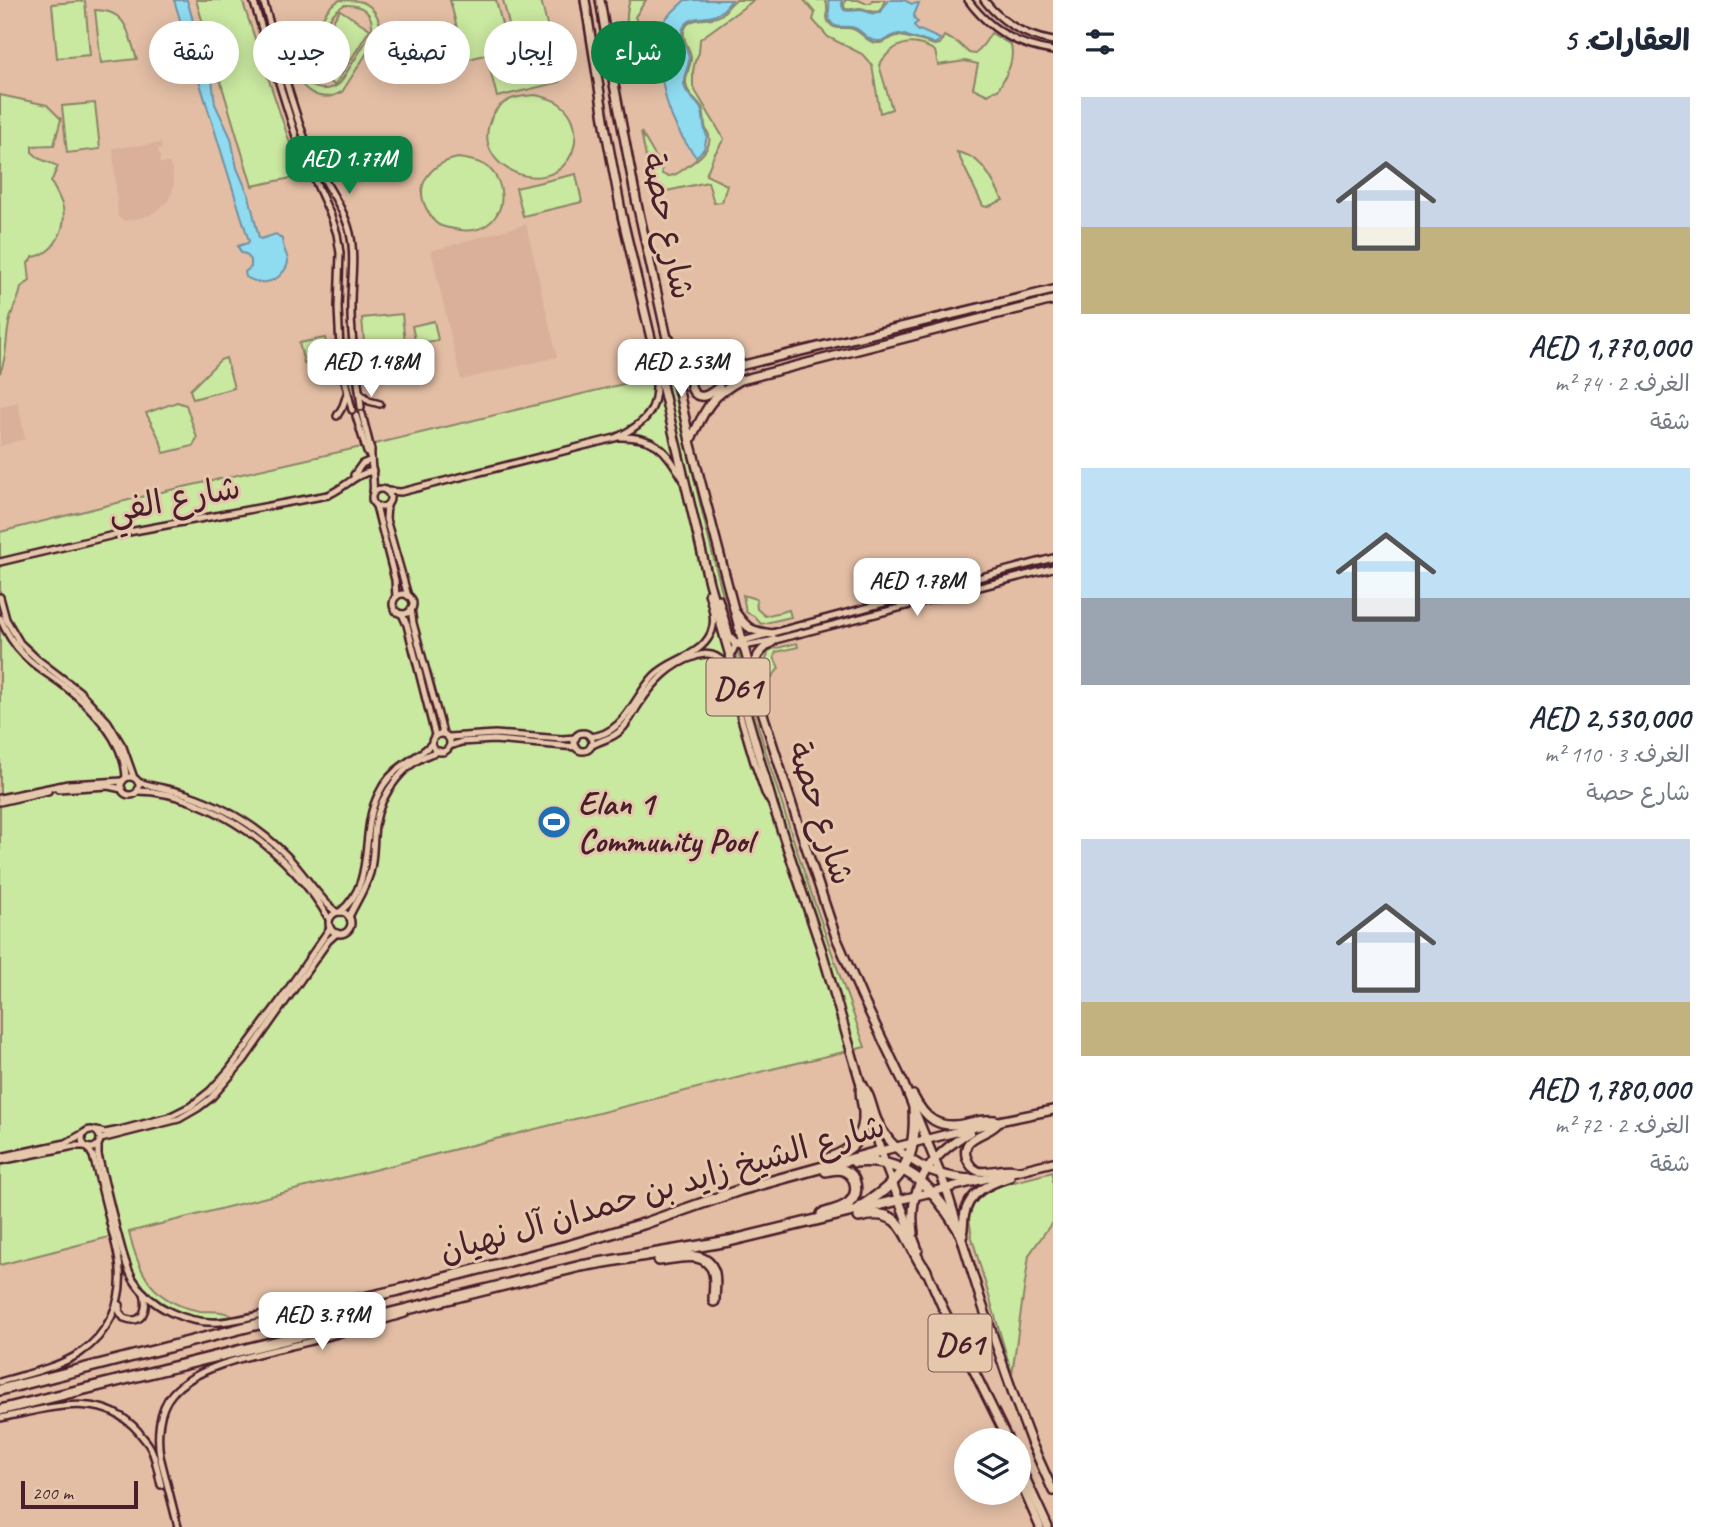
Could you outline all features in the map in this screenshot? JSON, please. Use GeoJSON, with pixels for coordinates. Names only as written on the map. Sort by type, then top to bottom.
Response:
{"type":"FeatureCollection","features":[{"type":"Feature","properties":{"kind":"highway"},"geometry":{"type":"LineString","coordinates":[[806,1223],[847,1204],[854,1197],[856,1187],[853,1178],[846,1171],[841,1169],[820,1172],[811,1169],[817,1163],[848,1150],[858,1138],[864,1120],[860,1091],[862,1085]]}},
{"type":"Feature","properties":{"kind":"highway"},"geometry":{"type":"LineString","coordinates":[[849,1213],[878,1196],[892,1184],[902,1170],[914,1143],[914,1107]]}},
{"type":"Feature","properties":{"kind":"highway","name":"شارع الشيخ زايد بن حمدان آل نهيان"},"geometry":{"type":"LineString","coordinates":[[0,1390],[607,1236],[740,1190],[881,1151]]}},
{"type":"Feature","properties":{"kind":"highway"},"geometry":{"type":"LineString","coordinates":[[831,1164],[870,1160],[902,1170],[932,1191],[962,1235]]}},
{"type":"Feature","properties":{"kind":"highway","name":"شارع الشيخ زايد بن حمدان آل نهيان"},"geometry":{"type":"LineString","coordinates":[[0,1410],[595,1263],[703,1247],[899,1200]]}},
{"type":"Feature","properties":{"kind":"highway"},"geometry":{"type":"LineString","coordinates":[[806,1223],[819,1224],[866,1215],[887,1218],[897,1223],[905,1232],[926,1271]]}},
{"type":"Feature","properties":{"kind":"highway"},"geometry":{"type":"LineString","coordinates":[[595,1263],[612,1266],[701,1257],[713,1269],[714,1301]]}},
{"type":"Feature","properties":{"kind":"main road","name":"شارع حصة"},"geometry":{"type":"LineString","coordinates":[[585,0],[622,216],[703,559],[733,668],[773,805],[821,948],[892,1184],[926,1271],[1001,1428]]}},
{"type":"Feature","properties":{"kind":"main road","name":"شارع حصة"},"geometry":{"type":"LineString","coordinates":[[600,0],[613,79],[666,335],[741,644],[836,937],[904,1082],[947,1188],[982,1304],[1016,1402],[1053,1491]]}},
{"type":"Feature","properties":{"kind":"main road"},"geometry":{"type":"LineString","coordinates":[[1053,290],[696,376],[691,381],[693,392],[706,396],[725,384],[1053,300]]}},
{"type":"Feature","properties":{"kind":"main road"},"geometry":{"type":"LineString","coordinates":[[666,335],[689,361],[719,371]]}},
{"type":"Feature","properties":{"kind":"main road"},"geometry":{"type":"LineString","coordinates":[[690,441],[711,400],[741,380]]}},
{"type":"Feature","properties":{"kind":"main road"},"geometry":{"type":"LineString","coordinates":[[703,559],[712,577],[729,636],[741,644]]}},
{"type":"Feature","properties":{"kind":"main road"},"geometry":{"type":"LineString","coordinates":[[734,610],[748,628],[774,637],[756,659],[755,669],[761,692],[759,703]]}},
{"type":"Feature","properties":{"kind":"main road"},"geometry":{"type":"LineString","coordinates":[[733,668],[738,663],[743,664],[750,684],[755,689]]}},
{"type":"Feature","properties":{"kind":"main road"},"geometry":{"type":"LineString","coordinates":[[904,1082],[921,1110],[934,1121],[957,1126],[984,1120],[999,1121]]}},
{"type":"Feature","properties":{"kind":"main road"},"geometry":{"type":"LineString","coordinates":[[862,1085],[880,1126],[896,1147],[909,1158],[941,1174],[981,1179]]}},
{"type":"Feature","properties":{"kind":"main road","name":"شارع الشيخ زايد بن حمدان آل نهيان"},"geometry":{"type":"LineString","coordinates":[[881,1151],[1053,1110]]}},
{"type":"Feature","properties":{"kind":"main road"},"geometry":{"type":"LineString","coordinates":[[999,1121],[992,1130],[971,1140],[966,1148],[966,1158],[971,1166],[979,1171],[1005,1168],[1019,1171]]}},
{"type":"Feature","properties":{"kind":"main road"},"geometry":{"type":"LineString","coordinates":[[915,1244],[913,1212],[920,1181],[934,1158],[980,1126]]}},
{"type":"Feature","properties":{"kind":"main road","name":"شارع الشيخ زايد بن حمدان آل نهيان"},"geometry":{"type":"LineString","coordinates":[[899,1200],[1053,1162]]}},
{"type":"Feature","properties":{"kind":"main road"},"geometry":{"type":"LineString","coordinates":[[962,1235],[964,1217],[972,1198],[986,1185],[1012,1177],[1019,1171]]}},
{"type":"Feature","properties":{"kind":"main road"},"geometry":{"type":"LineString","coordinates":[[1031,1490],[1048,1527]]}},
{"type":"Feature","properties":{"kind":"main road"},"geometry":{"type":"LineString","coordinates":[[1030,1505],[1040,1527]]}},
{"type":"Feature","properties":{"kind":"street"},"geometry":{"type":"LineString","coordinates":[[253,0],[260,21]]}},
{"type":"Feature","properties":{"kind":"street"},"geometry":{"type":"LineString","coordinates":[[263,0],[269,21]]}},
{"type":"Feature","properties":{"kind":"street"},"geometry":{"type":"LineString","coordinates":[[968,0],[981,16],[1002,33],[1028,46],[1053,51]]}},
{"type":"Feature","properties":{"kind":"street"},"geometry":{"type":"LineString","coordinates":[[984,0],[1013,27],[1034,37],[1053,41]]}},
{"type":"Feature","properties":{"kind":"street"},"geometry":{"type":"LineString","coordinates":[[280,84],[303,155],[335,225],[339,244],[339,335],[347,391],[344,406],[337,416]]}},
{"type":"Feature","properties":{"kind":"street"},"geometry":{"type":"LineString","coordinates":[[288,84],[311,155],[348,224],[352,244],[351,330],[360,393],[358,412]]}},
{"type":"Feature","properties":{"kind":"street"},"geometry":{"type":"LineString","coordinates":[[340,261],[344,264],[352,263]]}},
{"type":"Feature","properties":{"kind":"street"},"geometry":{"type":"LineString","coordinates":[[373,494],[378,489],[401,492],[615,438],[636,427],[653,407],[657,386],[654,352]]}},
{"type":"Feature","properties":{"kind":"street"},"geometry":{"type":"LineString","coordinates":[[347,391],[358,412],[371,458],[374,479],[372,502],[376,506],[395,580],[396,597]]}},
{"type":"Feature","properties":{"kind":"street"},"geometry":{"type":"LineString","coordinates":[[360,393],[369,401],[380,404]]}},
{"type":"Feature","properties":{"kind":"street"},"geometry":{"type":"LineString","coordinates":[[615,438],[639,438],[658,445],[668,454],[684,480]]}},
{"type":"Feature","properties":{"kind":"street"},"geometry":{"type":"LineString","coordinates":[[352,478],[362,464],[371,458]]}},
{"type":"Feature","properties":{"kind":"street"},"geometry":{"type":"LineString","coordinates":[[352,478],[373,471]]}},
{"type":"Feature","properties":{"kind":"street","name":"شارع الفي"},"geometry":{"type":"LineString","coordinates":[[0,562],[118,534],[323,496],[338,490],[352,478]]}},
{"type":"Feature","properties":{"kind":"street"},"geometry":{"type":"LineString","coordinates":[[374,479],[390,496],[386,519],[412,602],[413,624],[446,735],[451,741],[450,746]]}},
{"type":"Feature","properties":{"kind":"street"},"geometry":{"type":"LineString","coordinates":[[376,506],[383,508],[401,492]]}},
{"type":"Feature","properties":{"kind":"street"},"geometry":{"type":"LineString","coordinates":[[774,637],[1053,558]]}},
{"type":"Feature","properties":{"kind":"street"},"geometry":{"type":"LineString","coordinates":[[730,657],[741,644],[1053,568]]}},
{"type":"Feature","properties":{"kind":"street"},"geometry":{"type":"LineString","coordinates":[[435,735],[495,733],[562,739],[576,738],[583,734],[590,737],[602,735],[613,729],[625,717],[654,675],[670,663],[698,649],[706,641],[714,622],[709,583]]}},
{"type":"Feature","properties":{"kind":"street"},"geometry":{"type":"LineString","coordinates":[[408,596],[402,594],[396,597],[393,600],[393,608],[402,614],[411,609]]}},
{"type":"Feature","properties":{"kind":"street"},"geometry":{"type":"LineString","coordinates":[[0,597],[6,619],[20,643],[79,691],[108,722],[123,747],[139,787],[138,791]]}},
{"type":"Feature","properties":{"kind":"street"},"geometry":{"type":"LineString","coordinates":[[329,919],[350,902],[362,878],[371,815],[377,796],[393,773],[425,750],[435,735],[416,656],[402,614]]}},
{"type":"Feature","properties":{"kind":"street"},"geometry":{"type":"LineString","coordinates":[[0,618],[7,634],[23,654],[75,695],[104,726],[120,753],[124,766],[122,789]]}},
{"type":"Feature","properties":{"kind":"street"},"geometry":{"type":"LineString","coordinates":[[349,917],[370,874],[375,827],[383,798],[404,772],[426,757],[461,742],[494,740],[576,747],[584,751],[620,731],[654,682],[666,672],[705,654],[718,657],[725,664],[754,762],[765,793],[773,805]]}},
{"type":"Feature","properties":{"kind":"street"},"geometry":{"type":"LineString","coordinates":[[590,737],[591,746]]}},
{"type":"Feature","properties":{"kind":"street"},"geometry":{"type":"LineString","coordinates":[[576,738],[576,747]]}},
{"type":"Feature","properties":{"kind":"street"},"geometry":{"type":"LineString","coordinates":[[432,743],[439,751]]}},
{"type":"Feature","properties":{"kind":"street"},"geometry":{"type":"LineString","coordinates":[[0,800],[68,784],[124,779],[195,797],[223,809],[249,825],[289,857],[326,904],[349,917],[351,922],[344,933],[337,933],[330,928]]}},
{"type":"Feature","properties":{"kind":"street"},"geometry":{"type":"LineString","coordinates":[[0,800],[73,787],[108,786],[130,794],[138,791],[190,802],[243,828],[271,849],[302,880],[329,919],[330,928],[229,1070],[210,1091],[191,1106],[169,1116],[120,1130],[105,1133],[89,1130],[66,1143],[0,1159]]}},
{"type":"Feature","properties":{"kind":"street"},"geometry":{"type":"LineString","coordinates":[[0,1159],[74,1146],[92,1148],[99,1142],[173,1121],[205,1103],[244,1060],[328,941],[337,933]]}},
{"type":"Feature","properties":{"kind":"street"},"geometry":{"type":"LineString","coordinates":[[97,1131],[98,1155],[125,1261],[133,1278],[156,1303],[175,1314],[209,1322],[316,1303],[341,1303]]}},
{"type":"Feature","properties":{"kind":"street"},"geometry":{"type":"LineString","coordinates":[[0,1382],[80,1353],[104,1329],[114,1312],[121,1276],[119,1263],[93,1156],[82,1140],[84,1133]]}},
{"type":"Feature","properties":{"kind":"street"},"geometry":{"type":"LineString","coordinates":[[178,1527],[158,1444],[162,1415],[170,1396],[185,1381],[205,1370],[229,1362],[346,1332],[502,1286]]}},
{"type":"Feature","properties":{"kind":"street"},"geometry":{"type":"LineString","coordinates":[[119,1294],[120,1314],[131,1321],[144,1312],[145,1293]]}},
{"type":"Feature","properties":{"kind":"street"},"geometry":{"type":"LineString","coordinates":[[0,1418],[74,1405],[99,1407],[125,1418],[150,1446],[161,1485]]}},
{"type":"Feature","properties":{"kind":"street"},"geometry":{"type":"LineString","coordinates":[[150,1446],[158,1444]]}},
{"type":"Feature","properties":{"kind":"shaded area"},"geometry":{"type":"Polygon","coordinates":[[[161,143],[162,149],[158,150],[160,163],[169,163],[172,169],[172,193],[167,202],[155,212],[124,221],[118,217],[113,148],[161,143]]]}},
{"type":"Feature","properties":{"kind":"shaded area"},"geometry":{"type":"Polygon","coordinates":[[[526,224],[557,357],[461,380],[431,251],[526,224]]]}},
{"type":"Feature","properties":{"kind":"shaded area"},"geometry":{"type":"Polygon","coordinates":[[[18,402],[25,439],[0,446],[0,407],[18,402]]]}},
{"type":"Feature","properties":{"kind":"green space"},"geometry":{"type":"Polygon","coordinates":[[[196,0],[242,0],[253,33],[253,84],[270,84],[301,176],[252,186],[221,84],[239,84],[239,21],[202,21],[196,0]]]}},
{"type":"Feature","properties":{"kind":"green space"},"geometry":{"type":"Polygon","coordinates":[[[340,0],[357,1],[370,7],[379,21],[371,21],[362,8],[344,5],[329,21],[320,21],[331,6],[340,0]]]}},
{"type":"Feature","properties":{"kind":"green space"},"geometry":{"type":"Polygon","coordinates":[[[450,0],[496,0],[501,21],[484,21],[484,55],[470,59],[470,21],[455,21],[450,0]]]}},
{"type":"Feature","properties":{"kind":"green space"},"geometry":{"type":"Polygon","coordinates":[[[503,0],[541,0],[546,21],[508,21],[503,0]]]}},
{"type":"Feature","properties":{"kind":"green space"},"geometry":{"type":"Polygon","coordinates":[[[630,0],[646,0],[635,17],[637,21],[627,21],[630,0]]]}},
{"type":"Feature","properties":{"kind":"green space"},"geometry":{"type":"Polygon","coordinates":[[[736,0],[754,0],[700,39],[693,71],[693,87],[724,139],[706,175],[727,185],[722,202],[714,203],[708,182],[653,194],[641,132],[661,166],[662,174],[668,176],[677,174],[706,150],[710,140],[703,109],[690,94],[686,84],[691,57],[686,43],[686,27],[695,20],[721,15],[736,0]]]}},
{"type":"Feature","properties":{"kind":"green space"},"geometry":{"type":"Polygon","coordinates":[[[804,0],[825,0],[830,24],[836,28],[853,29],[876,43],[900,36],[934,45],[940,44],[944,36],[957,42],[969,53],[975,54],[991,33],[1011,45],[1011,63],[998,90],[988,95],[973,88],[978,64],[965,61],[938,65],[935,51],[919,44],[904,44],[891,51],[879,65],[892,109],[880,113],[872,65],[862,54],[828,37],[813,20],[815,13],[804,0]]]}},
{"type":"Feature","properties":{"kind":"green space"},"geometry":{"type":"Polygon","coordinates":[[[845,0],[871,3],[872,0],[885,0],[880,11],[874,12],[860,8],[845,9],[845,0]]]}},
{"type":"Feature","properties":{"kind":"green space"},"geometry":{"type":"Polygon","coordinates":[[[85,1],[90,55],[57,58],[52,4],[85,1]]]}},
{"type":"Feature","properties":{"kind":"green space"},"geometry":{"type":"Polygon","coordinates":[[[95,10],[106,11],[120,19],[125,25],[137,59],[101,63],[95,10]]]}},
{"type":"Feature","properties":{"kind":"green space"},"geometry":{"type":"Polygon","coordinates":[[[340,10],[364,25],[364,39],[350,61],[350,21],[333,21],[340,10]]]}},
{"type":"Feature","properties":{"kind":"green space"},"geometry":{"type":"Polygon","coordinates":[[[364,45],[364,57],[350,79],[350,67],[364,45]]]}},
{"type":"Feature","properties":{"kind":"green space"},"geometry":{"type":"Polygon","coordinates":[[[301,84],[310,84],[323,89],[347,84],[342,92],[326,97],[314,94],[301,84]]]}},
{"type":"Feature","properties":{"kind":"green space"},"geometry":{"type":"Polygon","coordinates":[[[494,84],[552,84],[497,97],[494,84]]]}},
{"type":"Feature","properties":{"kind":"green space"},"geometry":{"type":"Polygon","coordinates":[[[0,95],[47,105],[61,119],[54,145],[32,146],[32,152],[40,159],[58,166],[51,182],[61,201],[64,216],[61,232],[53,246],[33,257],[28,263],[30,281],[21,287],[11,315],[0,373],[0,95]]]}},
{"type":"Feature","properties":{"kind":"green space"},"geometry":{"type":"Polygon","coordinates":[[[535,95],[554,100],[567,110],[575,134],[573,151],[563,166],[555,172],[536,177],[516,173],[499,163],[489,148],[488,140],[489,124],[502,104],[515,98],[535,95]]]}},
{"type":"Feature","properties":{"kind":"green space"},"geometry":{"type":"Polygon","coordinates":[[[95,103],[100,149],[67,153],[62,106],[95,103]]]}},
{"type":"Feature","properties":{"kind":"green space"},"geometry":{"type":"Polygon","coordinates":[[[957,152],[980,164],[1003,200],[987,207],[983,206],[957,152]]]}},
{"type":"Feature","properties":{"kind":"green space"},"geometry":{"type":"Polygon","coordinates":[[[458,158],[472,160],[490,169],[501,189],[499,211],[488,224],[475,230],[439,225],[424,203],[423,185],[432,170],[458,158]]]}},
{"type":"Feature","properties":{"kind":"green space"},"geometry":{"type":"Polygon","coordinates":[[[576,174],[582,202],[523,216],[516,188],[576,174]]]}},
{"type":"Feature","properties":{"kind":"green space"},"geometry":{"type":"Polygon","coordinates":[[[402,314],[408,372],[367,376],[362,318],[402,314]]]}},
{"type":"Feature","properties":{"kind":"green space"},"geometry":{"type":"Polygon","coordinates":[[[434,321],[438,340],[416,344],[412,326],[434,321]]]}},
{"type":"Feature","properties":{"kind":"green space"},"geometry":{"type":"Polygon","coordinates":[[[325,338],[329,357],[304,363],[299,343],[325,338]]]}},
{"type":"Feature","properties":{"kind":"green space"},"geometry":{"type":"Polygon","coordinates":[[[226,358],[234,388],[193,399],[190,390],[220,360],[226,358]]]}},
{"type":"Feature","properties":{"kind":"green space"},"geometry":{"type":"Polygon","coordinates":[[[669,373],[723,596],[759,729],[796,849],[865,1047],[129,1232],[144,1274],[160,1294],[184,1307],[232,1316],[216,1318],[184,1314],[156,1300],[135,1276],[121,1234],[0,1265],[0,532],[669,373]]]}},
{"type":"Feature","properties":{"kind":"green space"},"geometry":{"type":"Polygon","coordinates":[[[177,402],[186,405],[197,438],[193,446],[164,453],[146,413],[177,402]]]}},
{"type":"Feature","properties":{"kind":"green space"},"geometry":{"type":"Polygon","coordinates":[[[743,595],[756,599],[757,609],[765,616],[789,610],[791,617],[761,624],[746,612],[743,595]]]}},
{"type":"Feature","properties":{"kind":"green space"},"geometry":{"type":"Polygon","coordinates":[[[797,643],[798,647],[776,652],[774,657],[779,668],[769,681],[765,681],[762,667],[769,650],[797,643]]]}},
{"type":"Feature","properties":{"kind":"green space"},"geometry":{"type":"Polygon","coordinates":[[[1053,1172],[1053,1221],[1029,1255],[1012,1374],[972,1238],[969,1218],[980,1195],[990,1188],[1053,1172]]]}},
{"type":"Feature","properties":{"kind":"water"},"geometry":{"type":"Polygon","coordinates":[[[174,0],[187,0],[193,21],[181,21],[174,0]]]}},
{"type":"Feature","properties":{"kind":"water"},"geometry":{"type":"Polygon","coordinates":[[[685,0],[732,0],[716,15],[697,18],[686,24],[686,21],[664,21],[685,0]]]}},
{"type":"Feature","properties":{"kind":"water"},"geometry":{"type":"Polygon","coordinates":[[[828,0],[842,0],[844,10],[860,10],[874,14],[881,12],[888,0],[919,3],[914,15],[918,22],[914,25],[918,31],[940,39],[934,44],[900,34],[881,41],[871,40],[855,28],[832,24],[828,0]]]}},
{"type":"Feature","properties":{"kind":"water"},"geometry":{"type":"Polygon","coordinates":[[[686,48],[689,56],[686,71],[686,48]]]}},
{"type":"Feature","properties":{"kind":"water"},"geometry":{"type":"Polygon","coordinates":[[[200,84],[213,84],[215,104],[231,138],[237,168],[249,196],[259,238],[276,234],[282,239],[288,259],[285,270],[271,281],[261,282],[246,277],[245,272],[251,267],[251,260],[241,253],[238,246],[249,241],[200,84]]]}},
{"type":"Feature","properties":{"kind":"water"},"geometry":{"type":"Polygon","coordinates":[[[663,84],[684,84],[688,94],[701,109],[707,136],[704,149],[696,157],[676,127],[663,84]]]}},
{"type":"Feature","properties":{"kind":"place","name":"Elan 1 Community Pool"},"geometry":{"type":"Point","coordinates":[554,822]}}]}
